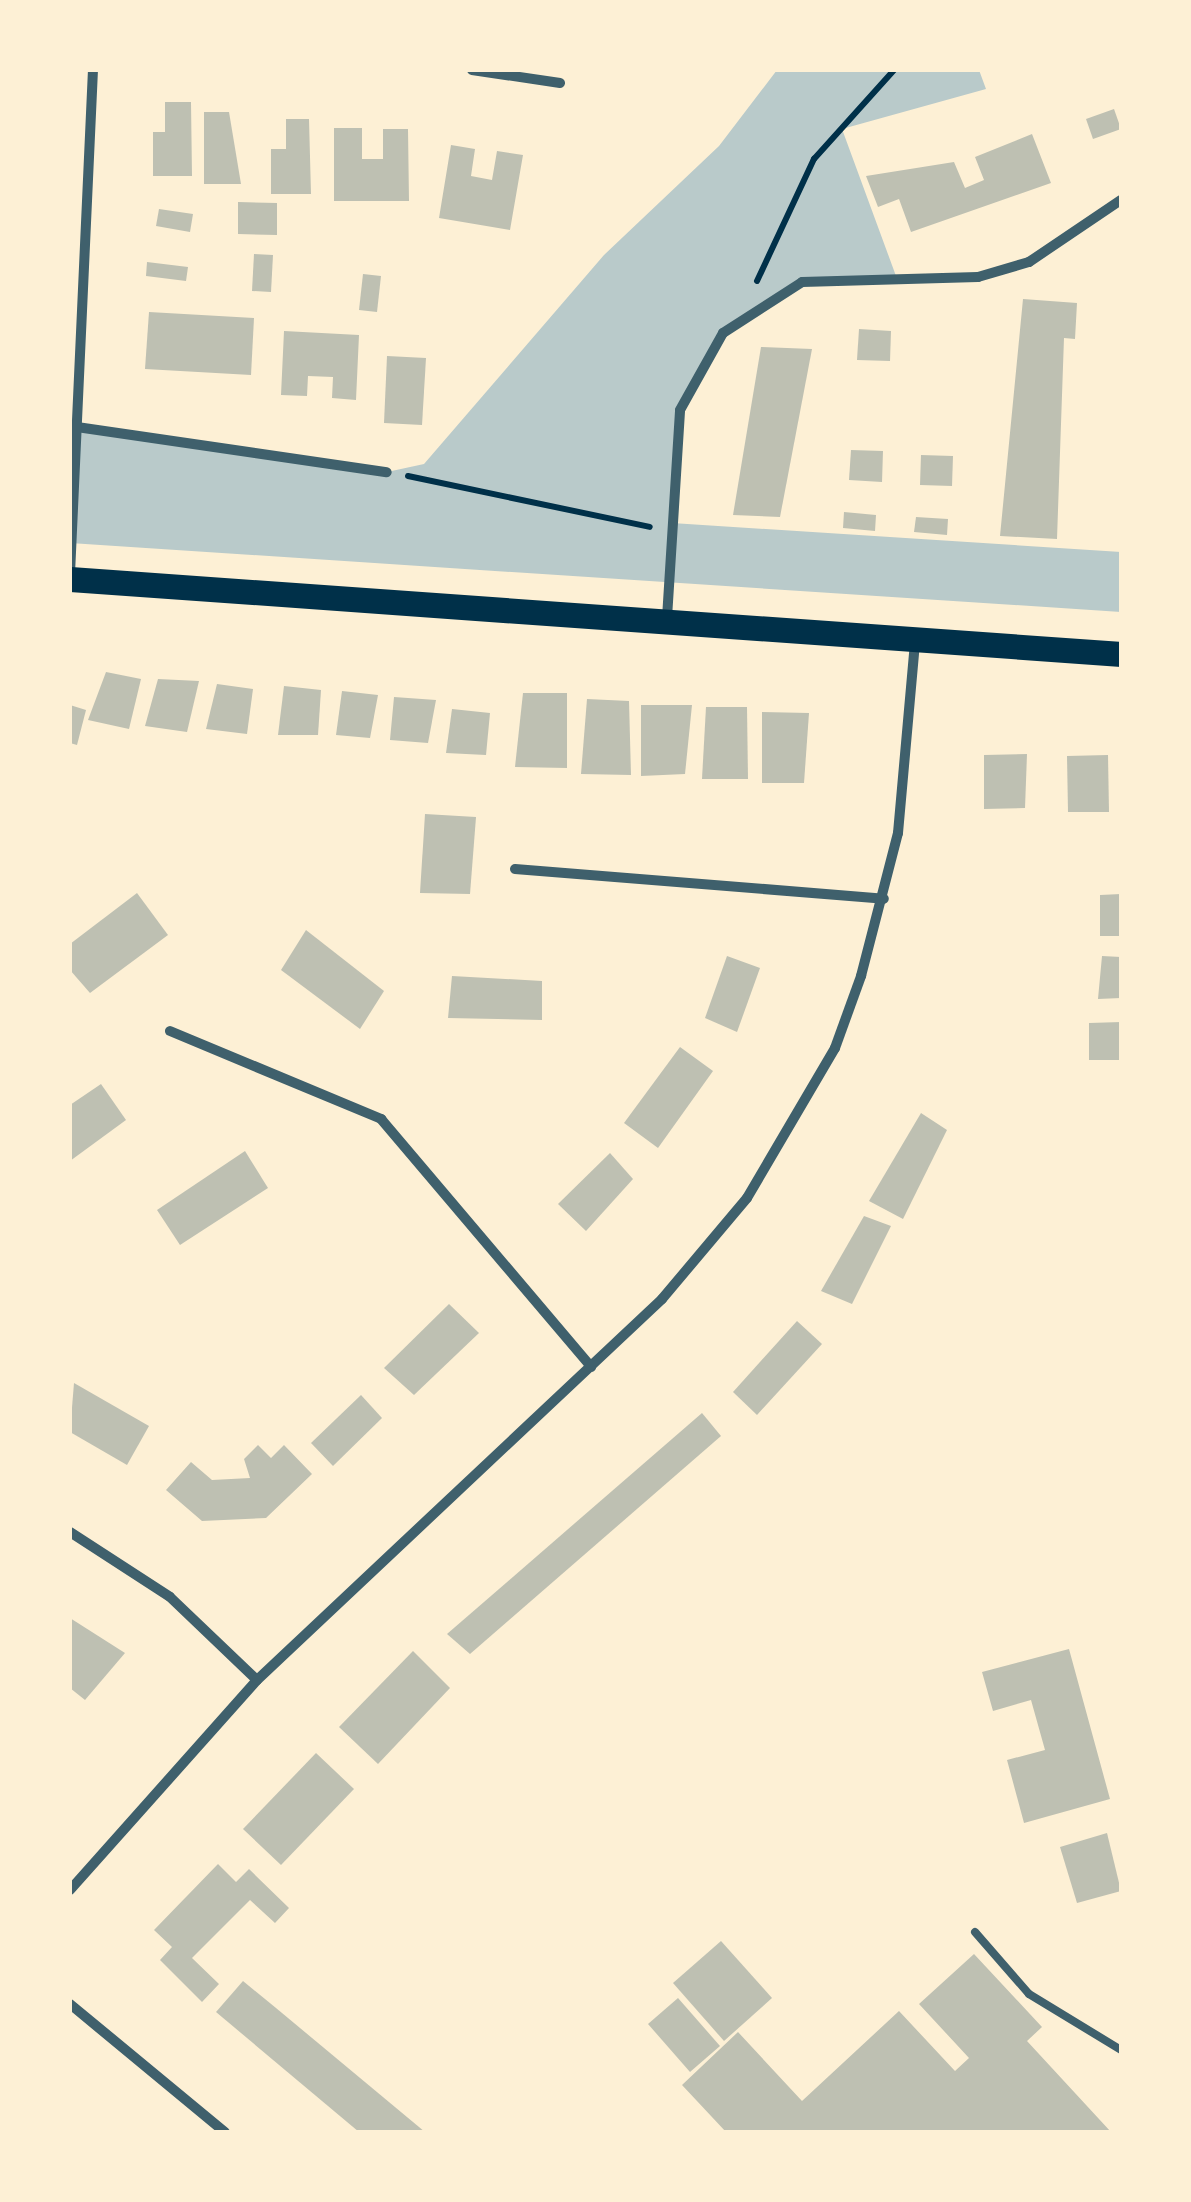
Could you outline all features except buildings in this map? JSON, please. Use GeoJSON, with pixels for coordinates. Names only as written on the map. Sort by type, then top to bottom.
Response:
{"type":"FeatureCollection","features":[{"type":"Feature","properties":{"kind":"main road"},"geometry":{"type":"LineString","coordinates":[[70,577],[1121,654]]}},
{"type":"Feature","properties":{"kind":"street"},"geometry":{"type":"LineString","coordinates":[[70,577],[93,70]]}},
{"type":"Feature","properties":{"kind":"street"},"geometry":{"type":"LineString","coordinates":[[472,70],[560,82]]}},
{"type":"Feature","properties":{"kind":"street"},"geometry":{"type":"LineString","coordinates":[[667,618],[680,410],[696,372],[740,319],[802,282],[978,278],[1029,262],[1121,200]]}},
{"type":"Feature","properties":{"kind":"street"},"geometry":{"type":"LineString","coordinates":[[75,426],[387,472]]}},
{"type":"Feature","properties":{"kind":"street"},"geometry":{"type":"LineString","coordinates":[[70,1890],[257,1680],[590,1367],[747,1198],[799,1116],[835,1048],[884,899],[915,639]]}},
{"type":"Feature","properties":{"kind":"street"},"geometry":{"type":"LineString","coordinates":[[515,869],[884,899]]}},
{"type":"Feature","properties":{"kind":"street"},"geometry":{"type":"LineString","coordinates":[[170,1031],[381,1119],[590,1367]]}},
{"type":"Feature","properties":{"kind":"street"},"geometry":{"type":"LineString","coordinates":[[70,1532],[170,1597],[257,1680]]}},
{"type":"Feature","properties":{"kind":"street"},"geometry":{"type":"LineString","coordinates":[[70,2004],[226,2132]]}},
{"type":"Feature","properties":{"kind":"lane"},"geometry":{"type":"LineString","coordinates":[[975,1932],[1029,1994],[1121,2050]]}},
{"type":"Feature","properties":{"kind":"path"},"geometry":{"type":"LineString","coordinates":[[740,319],[814,160],[894,70]]}},
{"type":"Feature","properties":{"kind":"path"},"geometry":{"type":"LineString","coordinates":[[387,472],[671,532]]}},
{"type":"Feature","properties":{"kind":"shaded area"},"geometry":{"type":"Polygon","coordinates":[[[777,70],[979,70],[986,89],[842,129],[896,276],[802,282],[723,333],[680,410],[672,523],[1121,552],[1121,612],[70,543],[70,426],[387,472],[424,464],[604,255],[719,146],[777,70]]]}}]}
